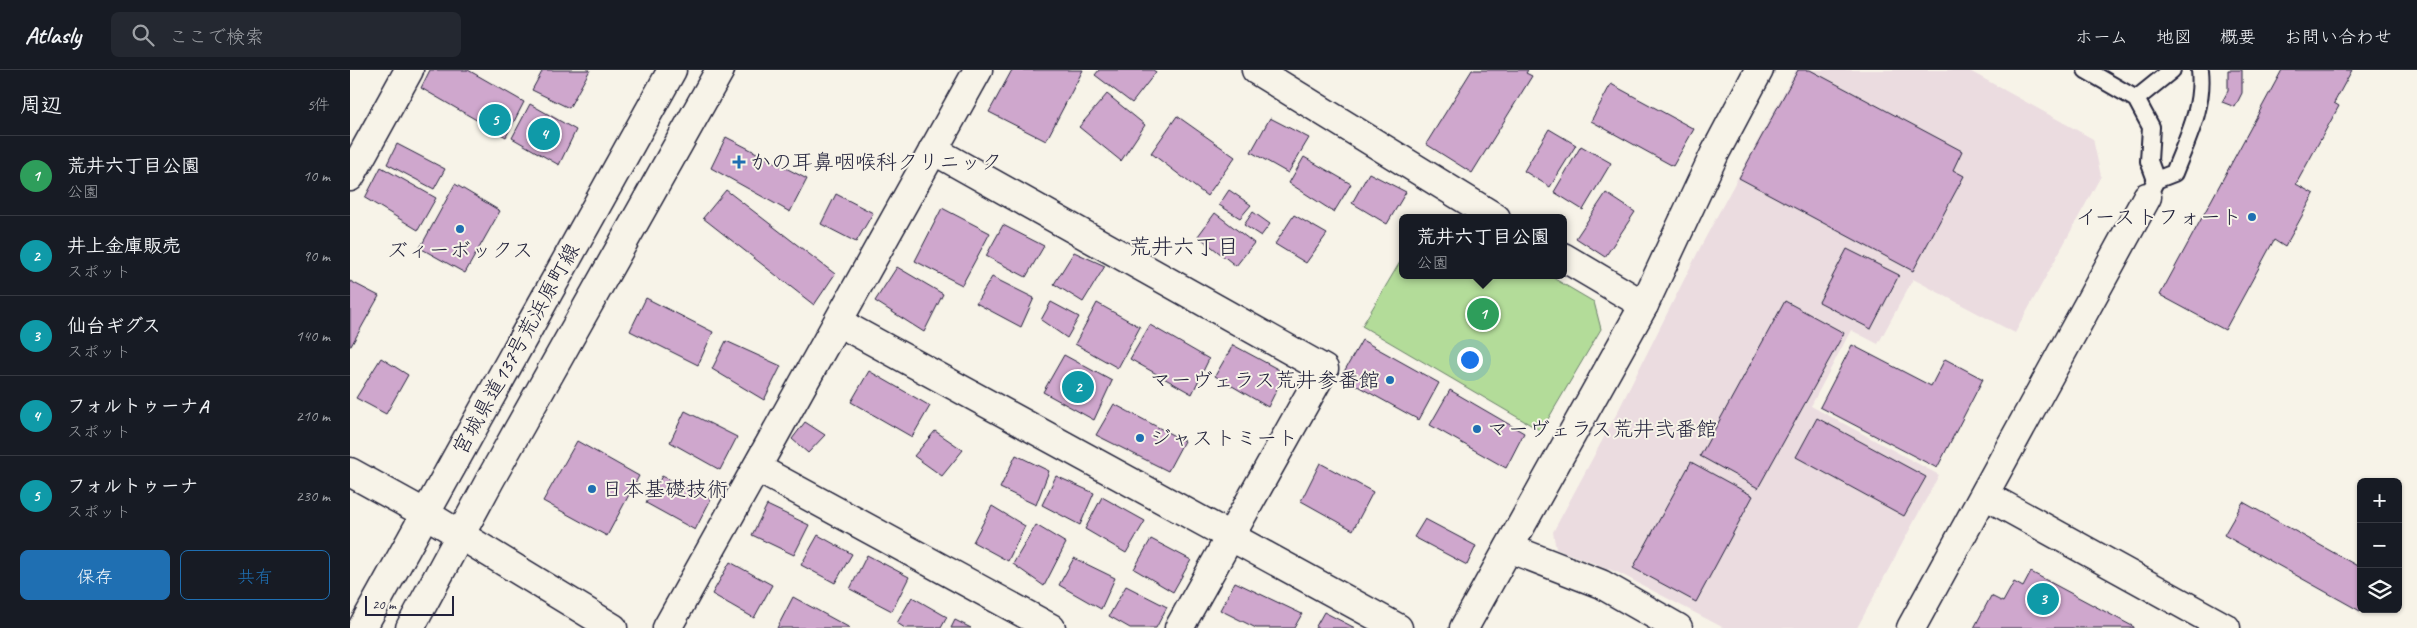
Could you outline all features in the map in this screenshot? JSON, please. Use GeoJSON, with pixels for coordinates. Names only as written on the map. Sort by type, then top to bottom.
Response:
{"type":"FeatureCollection","features":[{"type":"Feature","properties":{"kind":"street"},"geometry":{"type":"LineString","coordinates":[[350,177],[409,70]]}},
{"type":"Feature","properties":{"kind":"street","name":"宮城県道137号荒浜原町線"},"geometry":{"type":"LineString","coordinates":[[362,628],[672,70]]}},
{"type":"Feature","properties":{"kind":"street","name":"宮城県道137号荒浜原町線"},"geometry":{"type":"LineString","coordinates":[[410,628],[720,70]]}},
{"type":"Feature","properties":{"kind":"street"},"geometry":{"type":"LineString","coordinates":[[666,628],[978,70]]}},
{"type":"Feature","properties":{"kind":"street"},"geometry":{"type":"LineString","coordinates":[[1464,628],[1644,305],[1716,153],[1759,70]]}},
{"type":"Feature","properties":{"kind":"street"},"geometry":{"type":"LineString","coordinates":[[1272,74],[1490,214]]}},
{"type":"Feature","properties":{"kind":"street"},"geometry":{"type":"LineString","coordinates":[[933,150],[1324,369],[1179,628]]}},
{"type":"Feature","properties":{"kind":"street"},"geometry":{"type":"LineString","coordinates":[[1912,628],[2151,189]]}},
{"type":"Feature","properties":{"kind":"street"},"geometry":{"type":"LineString","coordinates":[[1567,259],[1644,305]]}},
{"type":"Feature","properties":{"kind":"street"},"geometry":{"type":"LineString","coordinates":[[838,322],[1231,535],[1398,628]]}},
{"type":"Feature","properties":{"kind":"street"},"geometry":{"type":"LineString","coordinates":[[757,468],[1051,628]]}},
{"type":"Feature","properties":{"kind":"street"},"geometry":{"type":"LineString","coordinates":[[350,472],[426,514],[613,628]]}},
{"type":"Feature","properties":{"kind":"street"},"geometry":{"type":"LineString","coordinates":[[1985,495],[2226,628]]}},
{"type":"Feature","properties":{"kind":"street"},"geometry":{"type":"LineString","coordinates":[[1508,548],[1601,584],[1678,628]]}},
{"type":"Feature","properties":{"kind":"lane"},"geometry":{"type":"LineString","coordinates":[[2086,70],[2136,99],[2151,127],[2149,161],[2151,189]]}},
{"type":"Feature","properties":{"kind":"lane"},"geometry":{"type":"LineString","coordinates":[[2136,99],[2172,70]]}},
{"type":"Feature","properties":{"kind":"lane"},"geometry":{"type":"LineString","coordinates":[[2151,189],[2174,173],[2198,113],[2202,86],[2200,70]]}},
{"type":"Feature","properties":{"kind":"shaded area"},"geometry":{"type":"Polygon","coordinates":[[[1796,70],[1968,70],[2093,139],[2101,176],[2015,333],[1913,279],[1878,344],[1851,330],[1811,406],[1939,475],[1857,628],[1724,628],[1619,573],[1556,549],[1553,532],[1617,413],[1702,244],[1796,70]]]}},
{"type":"Feature","properties":{"kind":"green space"},"geometry":{"type":"Polygon","coordinates":[[[1399,264],[1399,279],[1555,279],[1594,302],[1601,329],[1541,431],[1362,326],[1399,264]]]}},
{"type":"Feature","properties":{"kind":"building"},"geometry":{"type":"Polygon","coordinates":[[[430,70],[468,70],[524,102],[506,137],[421,88],[430,70]]]}},
{"type":"Feature","properties":{"kind":"building"},"geometry":{"type":"Polygon","coordinates":[[[543,70],[590,70],[569,108],[532,90],[543,70]]]}},
{"type":"Feature","properties":{"kind":"building"},"geometry":{"type":"Polygon","coordinates":[[[1012,70],[1083,70],[1046,141],[989,112],[1012,70]]]}},
{"type":"Feature","properties":{"kind":"building"},"geometry":{"type":"Polygon","coordinates":[[[1099,70],[1153,70],[1156,72],[1132,103],[1095,75],[1099,70]]]}},
{"type":"Feature","properties":{"kind":"building"},"geometry":{"type":"Polygon","coordinates":[[[1472,70],[1528,70],[1526,73],[1532,76],[1472,173],[1426,144],[1472,70]]]}},
{"type":"Feature","properties":{"kind":"building"},"geometry":{"type":"Polygon","coordinates":[[[1798,70],[1810,70],[1962,151],[1953,170],[1964,176],[1913,271],[1739,178],[1798,70]]]}},
{"type":"Feature","properties":{"kind":"building"},"geometry":{"type":"Polygon","coordinates":[[[2228,70],[2242,70],[2242,93],[2235,107],[2222,102],[2228,91],[2228,70]]]}},
{"type":"Feature","properties":{"kind":"building","name":"イーストフォート"},"geometry":{"type":"Polygon","coordinates":[[[2282,70],[2352,70],[2334,103],[2339,106],[2296,184],[2314,194],[2285,247],[2274,240],[2225,330],[2160,295],[2282,70]]]}},
{"type":"Feature","properties":{"kind":"building"},"geometry":{"type":"Polygon","coordinates":[[[1611,84],[1694,129],[1673,166],[1591,121],[1611,84]]]}},
{"type":"Feature","properties":{"kind":"building"},"geometry":{"type":"Polygon","coordinates":[[[1107,94],[1145,125],[1121,161],[1079,127],[1107,94]]]}},
{"type":"Feature","properties":{"kind":"building"},"geometry":{"type":"Polygon","coordinates":[[[530,104],[576,130],[559,165],[512,138],[530,104]]]}},
{"type":"Feature","properties":{"kind":"building"},"geometry":{"type":"Polygon","coordinates":[[[1177,116],[1235,157],[1207,196],[1151,153],[1177,116]]]}},
{"type":"Feature","properties":{"kind":"building"},"geometry":{"type":"Polygon","coordinates":[[[1270,118],[1309,138],[1288,173],[1251,152],[1270,118]]]}},
{"type":"Feature","properties":{"kind":"building"},"geometry":{"type":"Polygon","coordinates":[[[1549,129],[1576,145],[1550,187],[1524,171],[1549,129]]]}},
{"type":"Feature","properties":{"kind":"building","name":"かの耳鼻咽喉科クリニック"},"geometry":{"type":"Polygon","coordinates":[[[726,137],[807,179],[790,212],[711,168],[726,137]]]}},
{"type":"Feature","properties":{"kind":"building"},"geometry":{"type":"Polygon","coordinates":[[[397,144],[445,169],[434,189],[387,164],[397,144]]]}},
{"type":"Feature","properties":{"kind":"building"},"geometry":{"type":"Polygon","coordinates":[[[1581,146],[1611,163],[1583,210],[1554,192],[1581,146]]]}},
{"type":"Feature","properties":{"kind":"building"},"geometry":{"type":"Polygon","coordinates":[[[1304,157],[1351,184],[1334,212],[1289,183],[1304,157]]]}},
{"type":"Feature","properties":{"kind":"building"},"geometry":{"type":"Polygon","coordinates":[[[381,167],[436,198],[418,230],[365,198],[381,167]]]}},
{"type":"Feature","properties":{"kind":"building"},"geometry":{"type":"Polygon","coordinates":[[[1369,173],[1406,192],[1387,224],[1352,203],[1369,173]]]}},
{"type":"Feature","properties":{"kind":"building","name":"ズィーボックス"},"geometry":{"type":"Polygon","coordinates":[[[455,184],[500,211],[465,273],[420,248],[455,184]]]}},
{"type":"Feature","properties":{"kind":"building"},"geometry":{"type":"Polygon","coordinates":[[[726,190],[835,274],[814,305],[703,218],[726,190]]]}},
{"type":"Feature","properties":{"kind":"building"},"geometry":{"type":"Polygon","coordinates":[[[1229,190],[1251,205],[1240,218],[1219,205],[1229,190]]]}},
{"type":"Feature","properties":{"kind":"building"},"geometry":{"type":"Polygon","coordinates":[[[1606,193],[1635,212],[1605,257],[1576,238],[1606,193]]]}},
{"type":"Feature","properties":{"kind":"building"},"geometry":{"type":"Polygon","coordinates":[[[836,194],[873,213],[856,242],[821,224],[836,194]]]}},
{"type":"Feature","properties":{"kind":"building"},"geometry":{"type":"Polygon","coordinates":[[[942,208],[990,233],[962,285],[915,261],[942,208]]]}},
{"type":"Feature","properties":{"kind":"building"},"geometry":{"type":"Polygon","coordinates":[[[1253,212],[1270,224],[1261,236],[1244,225],[1253,212]]]}},
{"type":"Feature","properties":{"kind":"building"},"geometry":{"type":"Polygon","coordinates":[[[1215,213],[1254,243],[1236,266],[1198,236],[1215,213]]]}},
{"type":"Feature","properties":{"kind":"building"},"geometry":{"type":"Polygon","coordinates":[[[1294,215],[1327,234],[1306,263],[1275,244],[1294,215]]]}},
{"type":"Feature","properties":{"kind":"building"},"geometry":{"type":"Polygon","coordinates":[[[1003,225],[1044,246],[1026,277],[986,256],[1003,225]]]}},
{"type":"Feature","properties":{"kind":"building"},"geometry":{"type":"Polygon","coordinates":[[[1847,249],[1899,275],[1871,329],[1819,302],[1847,249]]]}},
{"type":"Feature","properties":{"kind":"building"},"geometry":{"type":"Polygon","coordinates":[[[1074,252],[1105,266],[1083,302],[1054,284],[1074,252]]]}},
{"type":"Feature","properties":{"kind":"building"},"geometry":{"type":"Polygon","coordinates":[[[897,267],[943,294],[924,332],[875,301],[897,267]]]}},
{"type":"Feature","properties":{"kind":"building"},"geometry":{"type":"Polygon","coordinates":[[[992,277],[1034,298],[1021,327],[976,303],[992,277]]]}},
{"type":"Feature","properties":{"kind":"building"},"geometry":{"type":"Polygon","coordinates":[[[350,281],[379,296],[351,346],[350,346],[350,281]]]}},
{"type":"Feature","properties":{"kind":"building"},"geometry":{"type":"Polygon","coordinates":[[[646,298],[713,332],[698,365],[630,331],[646,298]]]}},
{"type":"Feature","properties":{"kind":"building"},"geometry":{"type":"Polygon","coordinates":[[[1785,301],[1844,333],[1758,488],[1700,456],[1785,301]]]}},
{"type":"Feature","properties":{"kind":"building"},"geometry":{"type":"Polygon","coordinates":[[[1051,302],[1079,317],[1067,338],[1041,320],[1051,302]]]}},
{"type":"Feature","properties":{"kind":"building"},"geometry":{"type":"Polygon","coordinates":[[[1097,303],[1140,327],[1118,368],[1075,344],[1097,303]]]}},
{"type":"Feature","properties":{"kind":"building"},"geometry":{"type":"Polygon","coordinates":[[[1150,325],[1209,359],[1192,394],[1130,359],[1150,325]]]}},
{"type":"Feature","properties":{"kind":"building","name":"マーヴェラス荒井参番館"},"geometry":{"type":"Polygon","coordinates":[[[1362,340],[1439,383],[1419,420],[1341,377],[1362,340]]]}},
{"type":"Feature","properties":{"kind":"building"},"geometry":{"type":"Polygon","coordinates":[[[726,341],[781,366],[764,400],[712,369],[726,341]]]}},
{"type":"Feature","properties":{"kind":"building"},"geometry":{"type":"Polygon","coordinates":[[[1233,345],[1285,373],[1268,407],[1215,376],[1233,345]]]}},
{"type":"Feature","properties":{"kind":"building"},"geometry":{"type":"Polygon","coordinates":[[[1852,345],[1931,386],[1945,359],[1983,379],[1937,468],[1820,407],[1852,345]]]}},
{"type":"Feature","properties":{"kind":"building"},"geometry":{"type":"Polygon","coordinates":[[[1064,355],[1112,381],[1094,420],[1043,392],[1064,355]]]}},
{"type":"Feature","properties":{"kind":"building"},"geometry":{"type":"Polygon","coordinates":[[[381,358],[408,375],[386,414],[356,398],[381,358]]]}},
{"type":"Feature","properties":{"kind":"building"},"geometry":{"type":"Polygon","coordinates":[[[869,371],[930,406],[912,437],[851,402],[869,371]]]}},
{"type":"Feature","properties":{"kind":"building","name":"マーヴェラス荒井弐番館"},"geometry":{"type":"Polygon","coordinates":[[[1450,390],[1524,433],[1506,468],[1430,425],[1450,390]]]}},
{"type":"Feature","properties":{"kind":"building","name":"ジャストミート"},"geometry":{"type":"Polygon","coordinates":[[[1114,404],[1184,441],[1168,471],[1096,435],[1114,404]]]}},
{"type":"Feature","properties":{"kind":"building"},"geometry":{"type":"Polygon","coordinates":[[[685,411],[737,437],[720,470],[670,442],[685,411]]]}},
{"type":"Feature","properties":{"kind":"building"},"geometry":{"type":"Polygon","coordinates":[[[1817,418],[1926,477],[1904,516],[1796,457],[1817,418]]]}},
{"type":"Feature","properties":{"kind":"building"},"geometry":{"type":"Polygon","coordinates":[[[805,422],[825,435],[808,453],[792,439],[805,422]]]}},
{"type":"Feature","properties":{"kind":"building"},"geometry":{"type":"Polygon","coordinates":[[[935,431],[963,450],[942,476],[914,456],[935,431]]]}},
{"type":"Feature","properties":{"kind":"building","name":"日本基礎技術"},"geometry":{"type":"Polygon","coordinates":[[[577,441],[639,476],[607,536],[543,501],[577,441]]]}},
{"type":"Feature","properties":{"kind":"building"},"geometry":{"type":"Polygon","coordinates":[[[1016,455],[1049,471],[1036,505],[1000,488],[1016,455]]]}},
{"type":"Feature","properties":{"kind":"building"},"geometry":{"type":"Polygon","coordinates":[[[1691,462],[1753,496],[1696,602],[1633,568],[1691,462]]]}},
{"type":"Feature","properties":{"kind":"building"},"geometry":{"type":"Polygon","coordinates":[[[1320,463],[1373,492],[1353,530],[1301,501],[1320,463]]]}},
{"type":"Feature","properties":{"kind":"building"},"geometry":{"type":"Polygon","coordinates":[[[662,476],[711,499],[695,530],[646,503],[662,476]]]}},
{"type":"Feature","properties":{"kind":"building"},"geometry":{"type":"Polygon","coordinates":[[[1056,476],[1094,493],[1080,525],[1042,505],[1056,476]]]}},
{"type":"Feature","properties":{"kind":"building"},"geometry":{"type":"Polygon","coordinates":[[[1102,497],[1145,521],[1126,553],[1085,529],[1102,497]]]}},
{"type":"Feature","properties":{"kind":"building"},"geometry":{"type":"Polygon","coordinates":[[[2243,502],[2357,566],[2357,609],[2224,535],[2243,502]]]}},
{"type":"Feature","properties":{"kind":"building"},"geometry":{"type":"Polygon","coordinates":[[[767,505],[809,525],[794,555],[752,535],[767,505]]]}},
{"type":"Feature","properties":{"kind":"building"},"geometry":{"type":"Polygon","coordinates":[[[992,506],[1025,526],[1008,561],[973,542],[992,506]]]}},
{"type":"Feature","properties":{"kind":"building"},"geometry":{"type":"Polygon","coordinates":[[[1425,519],[1476,546],[1467,565],[1414,537],[1425,519]]]}},
{"type":"Feature","properties":{"kind":"building"},"geometry":{"type":"Polygon","coordinates":[[[1036,525],[1066,543],[1044,586],[1013,564],[1036,525]]]}},
{"type":"Feature","properties":{"kind":"building"},"geometry":{"type":"Polygon","coordinates":[[[818,535],[852,554],[835,583],[801,565],[818,535]]]}},
{"type":"Feature","properties":{"kind":"building"},"geometry":{"type":"Polygon","coordinates":[[[1151,539],[1191,560],[1173,592],[1134,569],[1151,539]]]}},
{"type":"Feature","properties":{"kind":"building"},"geometry":{"type":"Polygon","coordinates":[[[867,555],[909,577],[892,611],[850,589],[867,555]]]}},
{"type":"Feature","properties":{"kind":"building"},"geometry":{"type":"Polygon","coordinates":[[[1074,558],[1115,578],[1101,609],[1059,585],[1074,558]]]}},
{"type":"Feature","properties":{"kind":"building"},"geometry":{"type":"Polygon","coordinates":[[[730,562],[772,585],[754,618],[712,594],[730,562]]]}},
{"type":"Feature","properties":{"kind":"building"},"geometry":{"type":"Polygon","coordinates":[[[2031,572],[2134,628],[1974,628],[1991,596],[2003,602],[2014,582],[2023,587],[2031,572]]]}},
{"type":"Feature","properties":{"kind":"building"},"geometry":{"type":"Polygon","coordinates":[[[1235,582],[1302,614],[1294,628],[1256,628],[1220,610],[1235,582]]]}},
{"type":"Feature","properties":{"kind":"building"},"geometry":{"type":"Polygon","coordinates":[[[1126,586],[1167,607],[1156,628],[1130,628],[1109,616],[1126,586]]]}},
{"type":"Feature","properties":{"kind":"building"},"geometry":{"type":"Polygon","coordinates":[[[793,597],[850,628],[777,628],[793,597]]]}},
{"type":"Feature","properties":{"kind":"building"},"geometry":{"type":"Polygon","coordinates":[[[912,597],[947,617],[941,628],[905,628],[897,623],[912,597]]]}},
{"type":"Feature","properties":{"kind":"building"},"geometry":{"type":"Polygon","coordinates":[[[1324,612],[1355,628],[1315,628],[1324,612]]]}},
{"type":"Feature","properties":{"kind":"building"},"geometry":{"type":"Polygon","coordinates":[[[955,620],[971,628],[951,628],[955,620]]]}},
{"type":"Feature","properties":{"kind":"place","name":"フォルトゥーナ"},"geometry":{"type":"Point","coordinates":[495,120]}},
{"type":"Feature","properties":{"kind":"place","name":"フォルトゥーナA"},"geometry":{"type":"Point","coordinates":[544,134]}},
{"type":"Feature","properties":{"kind":"place","name":"かの耳鼻咽喉科クリニック"},"geometry":{"type":"Point","coordinates":[739,162]}},
{"type":"Feature","properties":{"kind":"place","name":"イーストフォート"},"geometry":{"type":"Point","coordinates":[2252,217]}},
{"type":"Feature","properties":{"kind":"place","name":"ズィーボックス"},"geometry":{"type":"Point","coordinates":[460,229]}},
{"type":"Feature","properties":{"kind":"place","name":"荒井六丁目公園"},"geometry":{"type":"Point","coordinates":[1483,314]}},
{"type":"Feature","properties":{"kind":"place","name":"マーヴェラス荒井参番館"},"geometry":{"type":"Point","coordinates":[1390,380]}},
{"type":"Feature","properties":{"kind":"place","name":"井上金庫販売"},"geometry":{"type":"Point","coordinates":[1078,387]}},
{"type":"Feature","properties":{"kind":"place","name":"マーヴェラス荒井弐番館"},"geometry":{"type":"Point","coordinates":[1477,429]}},
{"type":"Feature","properties":{"kind":"place","name":"ジャストミート"},"geometry":{"type":"Point","coordinates":[1140,438]}},
{"type":"Feature","properties":{"kind":"place","name":"日本基礎技術"},"geometry":{"type":"Point","coordinates":[592,489]}},
{"type":"Feature","properties":{"kind":"place","name":"仙台ギグス"},"geometry":{"type":"Point","coordinates":[2043,599]}},
{"type":"Feature","properties":{"kind":"district","name":"荒井六丁目"},"geometry":{"type":"Point","coordinates":[1184,246]}}]}
